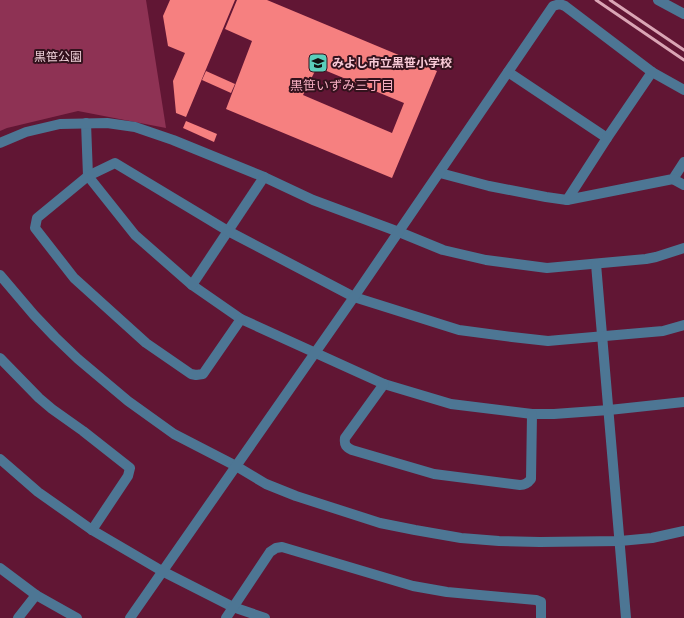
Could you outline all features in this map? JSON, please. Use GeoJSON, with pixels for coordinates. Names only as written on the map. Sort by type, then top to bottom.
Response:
{"type":"FeatureCollection","features":[{"type":"Feature","properties":{"kind":"street"},"geometry":{"type":"LineString","coordinates":[[658,0],[684,14]]}},
{"type":"Feature","properties":{"kind":"street"},"geometry":{"type":"LineString","coordinates":[[130,618],[440,173],[553,6],[560,4],[566,6],[652,72],[684,90]]}},
{"type":"Feature","properties":{"kind":"street"},"geometry":{"type":"LineString","coordinates":[[508,72],[606,138]]}},
{"type":"Feature","properties":{"kind":"street"},"geometry":{"type":"LineString","coordinates":[[567,200],[606,138],[652,72]]}},
{"type":"Feature","properties":{"kind":"street"},"geometry":{"type":"LineString","coordinates":[[86,123],[88,176],[135,235],[192,285],[241,319],[384,384],[451,404],[532,414],[683,406]]}},
{"type":"Feature","properties":{"kind":"street"},"geometry":{"type":"LineString","coordinates":[[0,143],[26,132],[46,127],[86,123],[107,123],[135,127],[173,140],[313,200],[443,250],[486,260],[547,268],[656,257],[684,248]]}},
{"type":"Feature","properties":{"kind":"street"},"geometry":{"type":"LineString","coordinates":[[673,179],[684,162]]}},
{"type":"Feature","properties":{"kind":"street"},"geometry":{"type":"LineString","coordinates":[[241,319],[203,374],[191,374],[146,343],[74,278],[35,228],[37,218],[88,176],[115,163],[228,231],[354,297],[459,330],[548,340],[663,331],[684,325]]}},
{"type":"Feature","properties":{"kind":"street"},"geometry":{"type":"LineString","coordinates":[[440,173],[489,186],[567,200],[673,179],[684,185]]}},
{"type":"Feature","properties":{"kind":"street"},"geometry":{"type":"LineString","coordinates":[[192,285],[264,178]]}},
{"type":"Feature","properties":{"kind":"street"},"geometry":{"type":"LineString","coordinates":[[596,264],[626,618]]}},
{"type":"Feature","properties":{"kind":"street"},"geometry":{"type":"LineString","coordinates":[[0,275],[55,337],[78,359],[128,401],[174,434],[236,466],[266,484],[296,496],[380,523],[461,538],[540,542],[620,541],[652,538],[684,531]]}},
{"type":"Feature","properties":{"kind":"street"},"geometry":{"type":"LineString","coordinates":[[0,358],[39,398],[52,409],[130,468],[128,476],[92,530]]}},
{"type":"Feature","properties":{"kind":"street"},"geometry":{"type":"LineString","coordinates":[[384,384],[345,438],[344,442],[346,447],[434,474],[520,485],[529,482],[531,479],[532,414]]}},
{"type":"Feature","properties":{"kind":"street"},"geometry":{"type":"LineString","coordinates":[[0,459],[38,492],[92,530],[162,571],[233,607],[265,618]]}},
{"type":"Feature","properties":{"kind":"street"},"geometry":{"type":"LineString","coordinates":[[226,618],[270,552],[276,548],[282,547],[413,586],[447,592],[536,600],[541,602],[541,618]]}},
{"type":"Feature","properties":{"kind":"street"},"geometry":{"type":"LineString","coordinates":[[0,568],[36,595],[77,618]]}},
{"type":"Feature","properties":{"kind":"street"},"geometry":{"type":"LineString","coordinates":[[18,618],[36,595]]}},
{"type":"Feature","properties":{"kind":"green space","name":"黒笹公園"},"geometry":{"type":"Polygon","coordinates":[[[0,0],[146,0],[166,128],[78,111],[0,131],[0,0]]]}},
{"type":"Feature","properties":{"kind":"building"},"geometry":{"type":"Polygon","coordinates":[[[170,0],[235,0],[186,117],[176,113],[173,81],[185,53],[168,46],[163,16],[170,0]]]}},
{"type":"Feature","properties":{"kind":"building"},"geometry":{"type":"Polygon","coordinates":[[[237,0],[267,0],[437,71],[392,178],[226,109],[252,41],[225,29],[237,0]],[[317,67],[303,95],[392,133],[404,103],[317,67]]]}},
{"type":"Feature","properties":{"kind":"building"},"geometry":{"type":"Polygon","coordinates":[[[206,71],[235,84],[231,93],[202,80],[206,71]]]}},
{"type":"Feature","properties":{"kind":"building"},"geometry":{"type":"Polygon","coordinates":[[[186,121],[217,134],[214,142],[183,128],[186,121]]]}},
{"type":"Feature","properties":{"kind":"railway"},"geometry":{"type":"LineString","coordinates":[[596,0],[684,60]]}},
{"type":"Feature","properties":{"kind":"railway"},"geometry":{"type":"LineString","coordinates":[[610,0],[684,50]]}},
{"type":"Feature","properties":{"kind":"place","name":"みよし市立黒笹小学校"},"geometry":{"type":"Point","coordinates":[318,63]}},
{"type":"Feature","properties":{"kind":"district","name":"黒笹いずみ三丁目"},"geometry":{"type":"Point","coordinates":[342,85]}}]}
